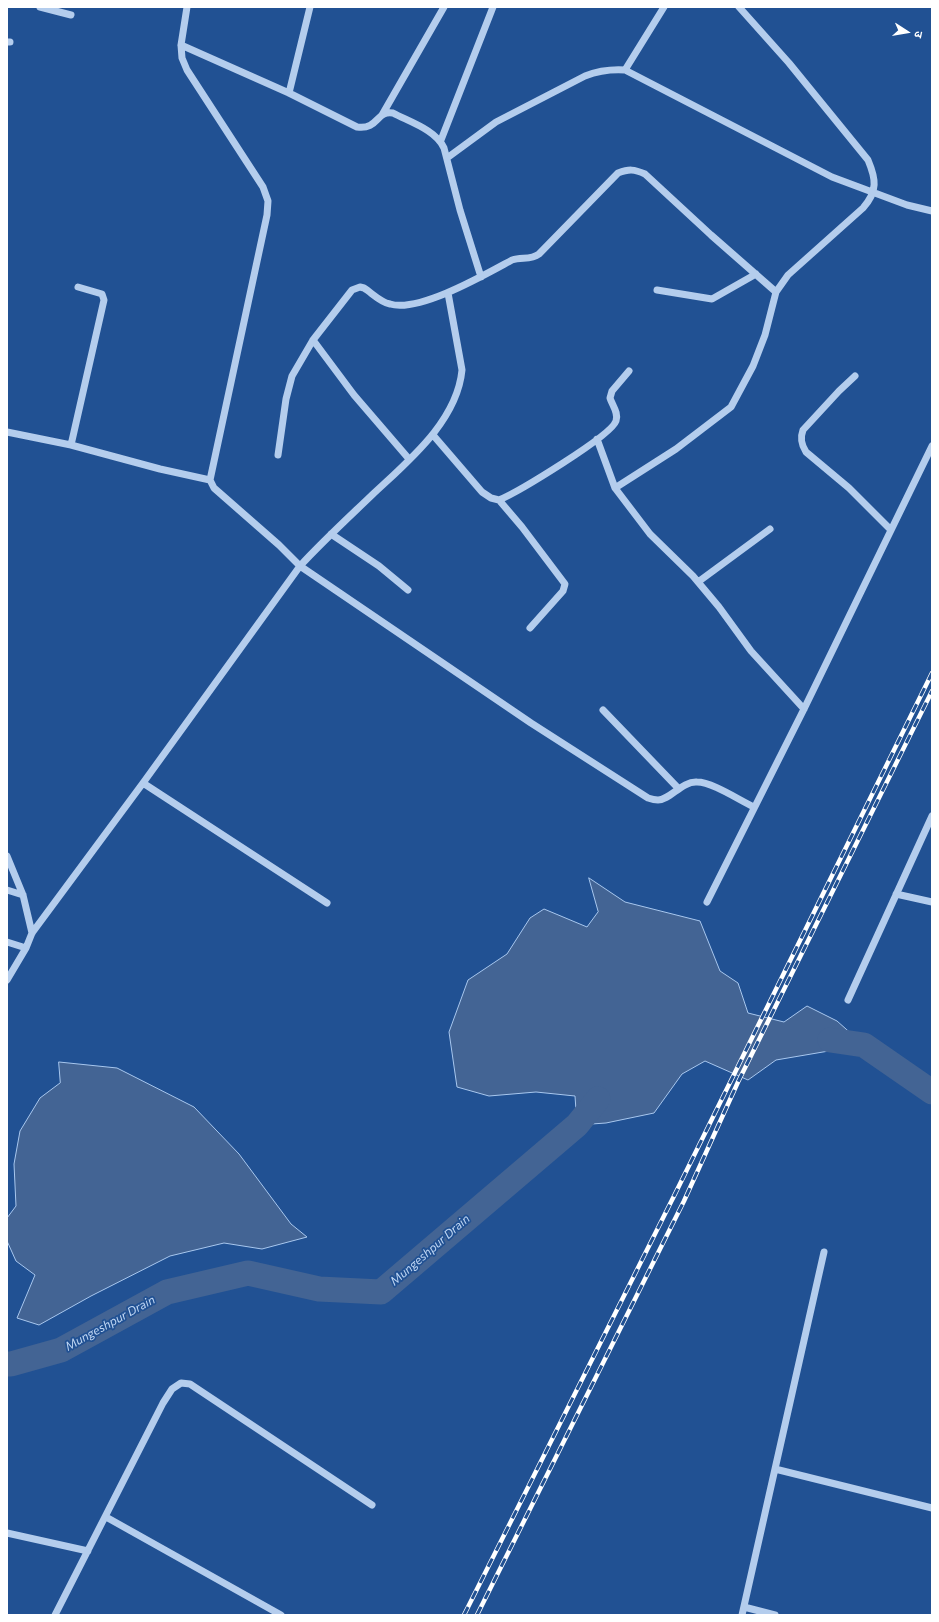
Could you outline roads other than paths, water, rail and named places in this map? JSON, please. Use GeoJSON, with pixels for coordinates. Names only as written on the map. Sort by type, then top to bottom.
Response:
{"type":"FeatureCollection","features":[{"type":"Feature","properties":{"kind":"street"},"geometry":{"type":"LineString","coordinates":[[40,7],[72,15]]}},
{"type":"Feature","properties":{"kind":"street"},"geometry":{"type":"LineString","coordinates":[[187,7],[181,45],[182,58],[187,70],[263,187],[268,201],[267,215],[210,480],[214,488],[279,545],[300,566],[531,723],[648,798],[657,800],[666,797],[678,788],[695,781],[707,783],[754,808]]}},
{"type":"Feature","properties":{"kind":"street"},"geometry":{"type":"LineString","coordinates":[[289,92],[310,7]]}},
{"type":"Feature","properties":{"kind":"street"},"geometry":{"type":"LineString","coordinates":[[181,45],[289,92],[357,126],[365,128],[374,124],[382,115],[444,7]]}},
{"type":"Feature","properties":{"kind":"street"},"geometry":{"type":"LineString","coordinates":[[441,140],[493,7]]}},
{"type":"Feature","properties":{"kind":"street"},"geometry":{"type":"LineString","coordinates":[[625,70],[664,7]]}},
{"type":"Feature","properties":{"kind":"street"},"geometry":{"type":"LineString","coordinates":[[615,488],[676,449],[731,407],[755,360],[765,334],[776,292],[788,275],[863,208],[874,192],[874,176],[868,160],[784,58],[739,7]]}},
{"type":"Feature","properties":{"kind":"street"},"geometry":{"type":"LineString","coordinates":[[446,158],[496,122],[585,76],[607,70],[625,70],[832,177],[908,205],[932,212]]}},
{"type":"Feature","properties":{"kind":"street"},"geometry":{"type":"LineString","coordinates":[[382,115],[388,112],[393,114],[429,132],[441,140],[469,241],[481,276]]}},
{"type":"Feature","properties":{"kind":"street"},"geometry":{"type":"LineString","coordinates":[[278,455],[286,399],[292,376],[314,340],[348,294],[356,288],[364,288],[384,302],[396,306],[406,305],[448,293],[512,260],[520,258],[533,258],[539,254],[618,173],[628,169],[637,170],[645,174],[776,292]]}},
{"type":"Feature","properties":{"kind":"street"},"geometry":{"type":"LineString","coordinates":[[657,290],[712,299],[756,274]]}},
{"type":"Feature","properties":{"kind":"street"},"geometry":{"type":"LineString","coordinates":[[71,445],[104,300],[102,294],[78,287]]}},
{"type":"Feature","properties":{"kind":"street"},"geometry":{"type":"LineString","coordinates":[[7,980],[26,948],[32,933],[144,783],[300,566],[331,534],[409,460],[432,435],[452,405],[461,382],[462,370],[448,293]]}},
{"type":"Feature","properties":{"kind":"street"},"geometry":{"type":"LineString","coordinates":[[314,340],[354,395],[409,460]]}},
{"type":"Feature","properties":{"kind":"street"},"geometry":{"type":"LineString","coordinates":[[499,500],[558,467],[615,424],[617,418],[616,412],[610,398],[612,391],[629,371]]}},
{"type":"Feature","properties":{"kind":"street"},"geometry":{"type":"LineString","coordinates":[[855,376],[803,430],[801,437],[802,445],[806,452],[849,488],[891,530]]}},
{"type":"Feature","properties":{"kind":"street"},"geometry":{"type":"LineString","coordinates":[[7,432],[71,445],[160,469],[210,480]]}},
{"type":"Feature","properties":{"kind":"street"},"geometry":{"type":"LineString","coordinates":[[432,435],[482,492],[491,498],[499,500],[522,527],[565,584],[563,591],[530,628]]}},
{"type":"Feature","properties":{"kind":"street"},"geometry":{"type":"LineString","coordinates":[[597,439],[615,488],[650,534],[698,582],[719,607],[751,651],[804,709]]}},
{"type":"Feature","properties":{"kind":"street"},"geometry":{"type":"LineString","coordinates":[[707,902],[804,709],[932,446]]}},
{"type":"Feature","properties":{"kind":"street"},"geometry":{"type":"LineString","coordinates":[[698,582],[770,529]]}},
{"type":"Feature","properties":{"kind":"street"},"geometry":{"type":"LineString","coordinates":[[331,534],[379,566],[408,590]]}},
{"type":"Feature","properties":{"kind":"street"},"geometry":{"type":"LineString","coordinates":[[603,710],[678,788]]}},
{"type":"Feature","properties":{"kind":"street"},"geometry":{"type":"LineString","coordinates":[[144,783],[328,903]]}},
{"type":"Feature","properties":{"kind":"street"},"geometry":{"type":"LineString","coordinates":[[848,1000],[896,894],[930,824],[932,816]]}},
{"type":"Feature","properties":{"kind":"street"},"geometry":{"type":"LineString","coordinates":[[7,856],[23,895],[32,933]]}},
{"type":"Feature","properties":{"kind":"street"},"geometry":{"type":"LineString","coordinates":[[7,890],[23,895]]}},
{"type":"Feature","properties":{"kind":"street"},"geometry":{"type":"LineString","coordinates":[[896,894],[932,902]]}},
{"type":"Feature","properties":{"kind":"street"},"geometry":{"type":"LineString","coordinates":[[7,942],[26,948]]}},
{"type":"Feature","properties":{"kind":"street"},"geometry":{"type":"LineString","coordinates":[[775,1615],[743,1611],[824,1252]]}},
{"type":"Feature","properties":{"kind":"street"},"geometry":{"type":"LineString","coordinates":[[55,1615],[163,1403],[172,1389],[181,1383],[190,1384],[372,1505]]}},
{"type":"Feature","properties":{"kind":"street"},"geometry":{"type":"LineString","coordinates":[[775,1469],[932,1508]]}},
{"type":"Feature","properties":{"kind":"street"},"geometry":{"type":"LineString","coordinates":[[106,1517],[281,1615]]}},
{"type":"Feature","properties":{"kind":"street"},"geometry":{"type":"LineString","coordinates":[[7,1533],[88,1551]]}},
{"type":"Feature","properties":{"kind":"water"},"geometry":{"type":"Polygon","coordinates":[[[589,878],[625,902],[700,921],[720,971],[738,983],[748,1013],[784,1022],[807,1006],[837,1021],[864,1045],[776,1060],[748,1080],[705,1061],[682,1074],[654,1113],[606,1123],[577,1125],[575,1096],[536,1092],[489,1096],[457,1087],[449,1032],[468,980],[507,954],[530,918],[544,909],[587,927],[598,912],[589,878]]]}},
{"type":"Feature","properties":{"kind":"water"},"geometry":{"type":"Polygon","coordinates":[[[59,1062],[117,1068],[194,1107],[239,1154],[291,1224],[307,1237],[262,1249],[224,1243],[170,1256],[91,1296],[39,1325],[17,1318],[35,1275],[16,1261],[7,1241],[7,1218],[16,1206],[14,1164],[20,1131],[40,1098],[60,1083],[59,1062]]]}},
{"type":"Feature","properties":{"kind":"waterway","name":"Mungeshpur Drain"},"geometry":{"type":"LineString","coordinates":[[830,1040],[864,1045],[932,1092]]}},
{"type":"Feature","properties":{"kind":"waterway","name":"Mungeshpur Drain"},"geometry":{"type":"LineString","coordinates":[[7,1364],[61,1350],[167,1292],[248,1273],[319,1289],[381,1292],[577,1125],[598,1099]]}},
{"type":"Feature","properties":{"kind":"railway"},"geometry":{"type":"LineString","coordinates":[[464,1615],[675,1194],[932,673]]}},
{"type":"Feature","properties":{"kind":"railway"},"geometry":{"type":"LineString","coordinates":[[477,1615],[684,1201],[738,1082],[932,691]]}}]}
